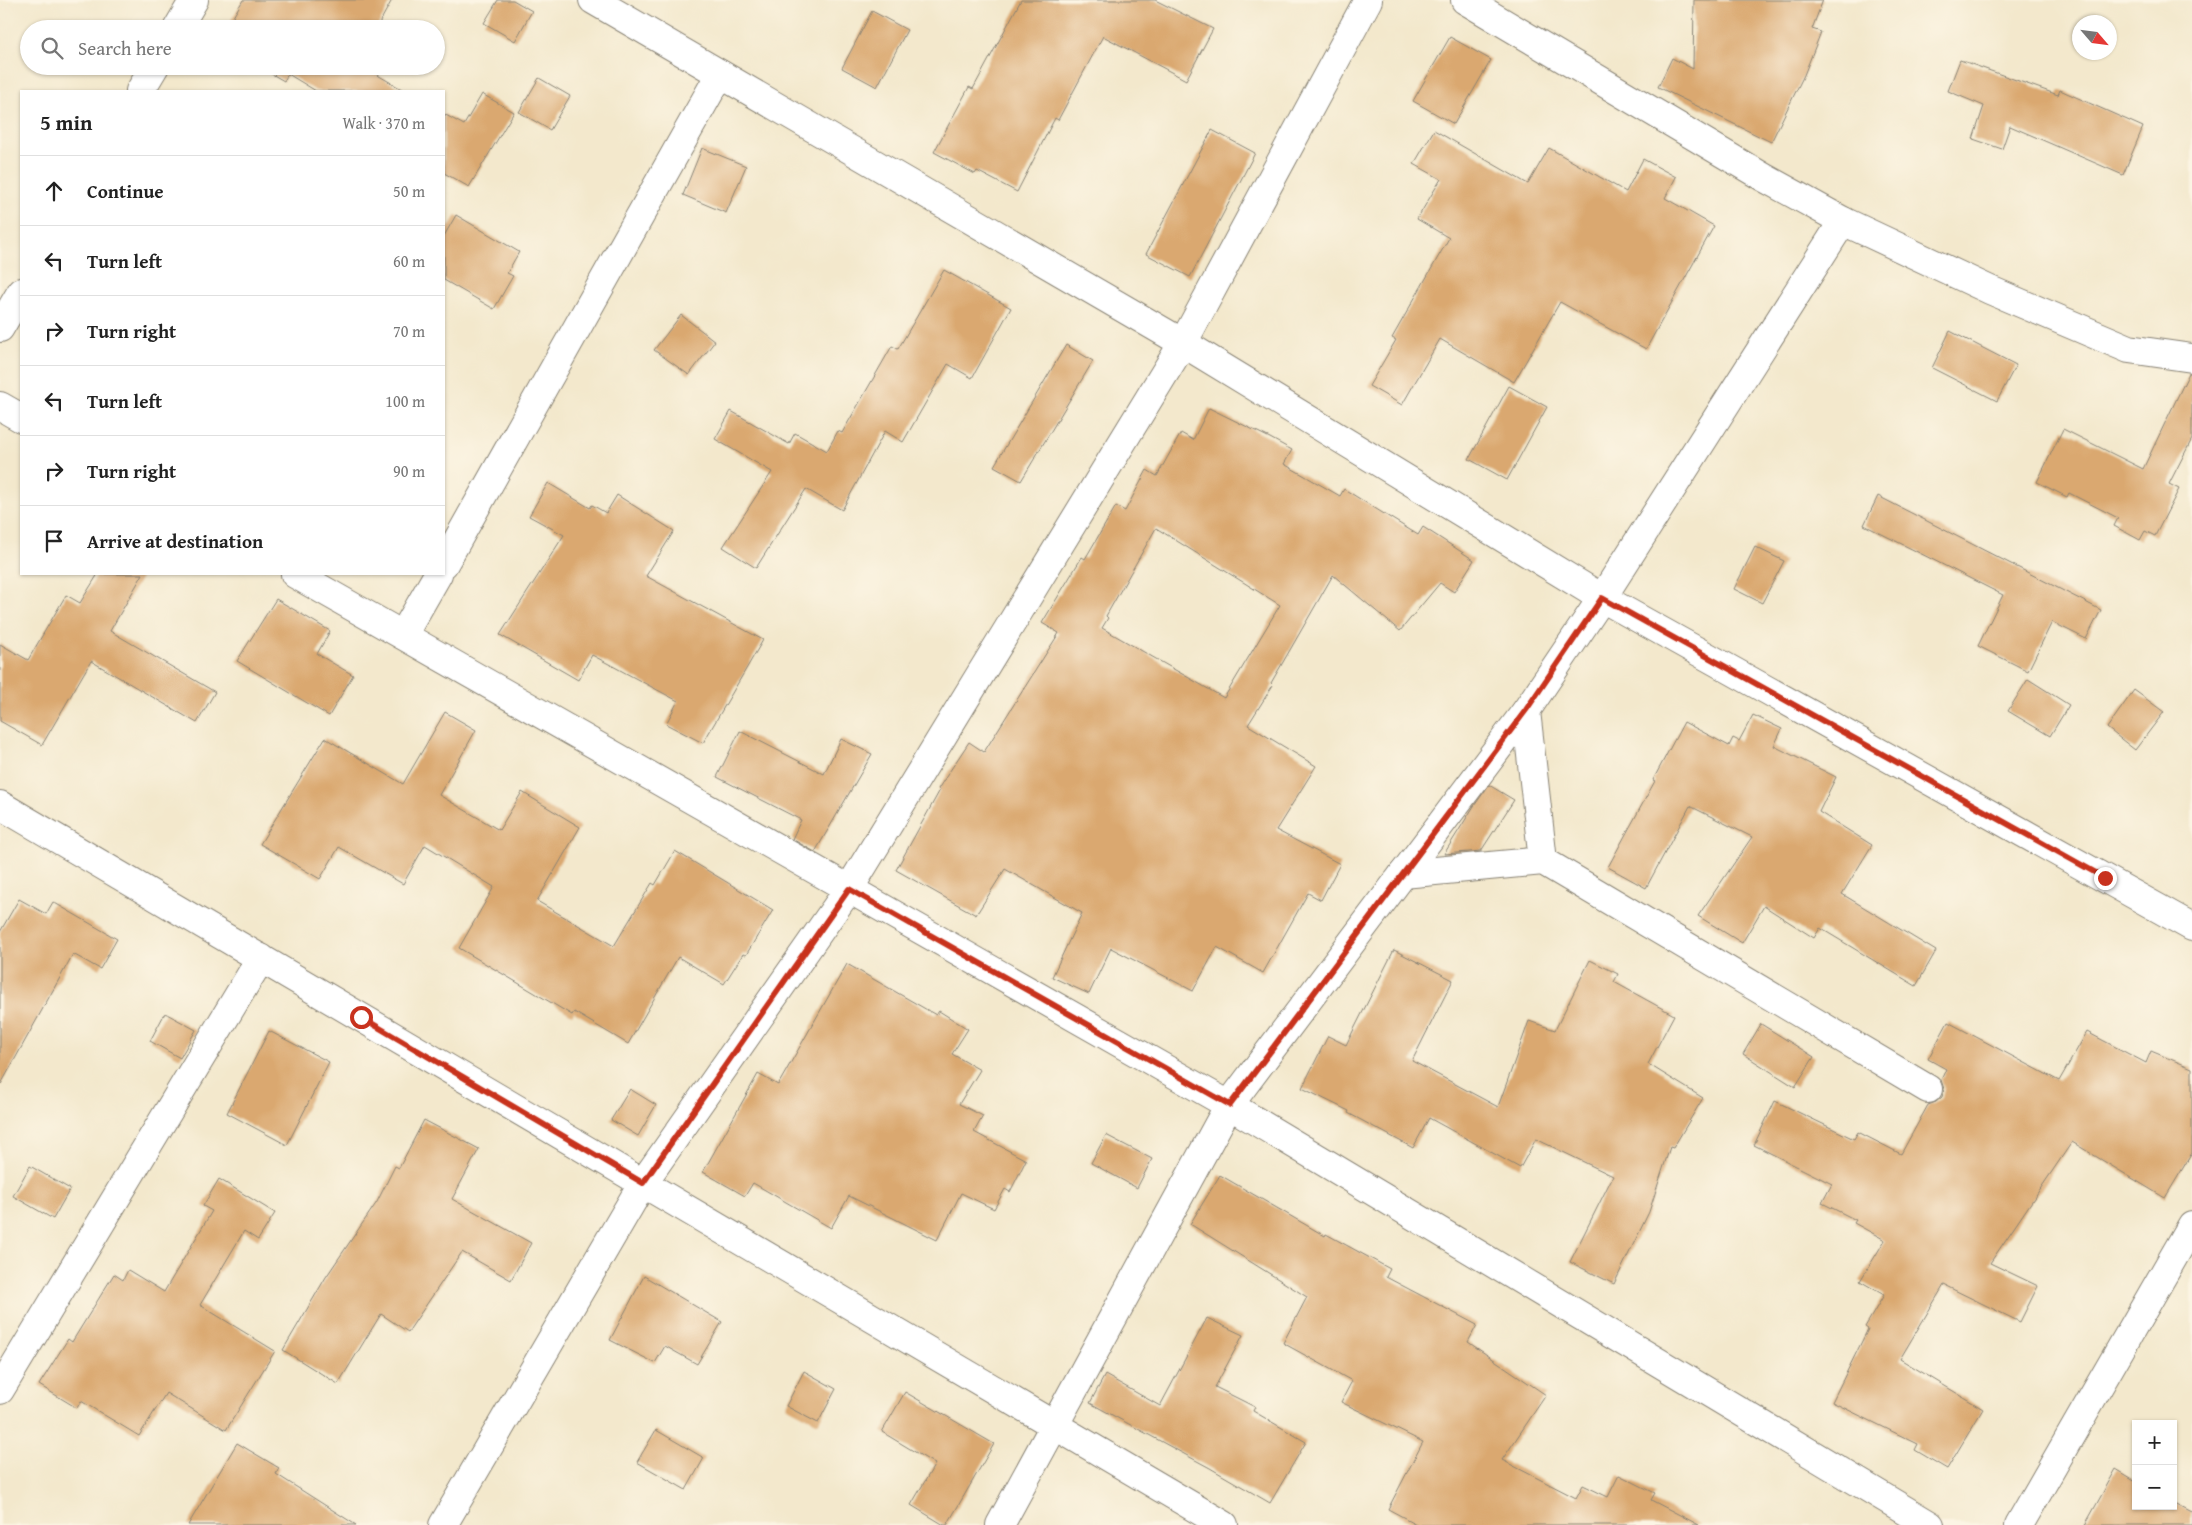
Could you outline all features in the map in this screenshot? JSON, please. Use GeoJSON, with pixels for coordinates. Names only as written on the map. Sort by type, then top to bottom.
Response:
{"type":"FeatureCollection","features":[{"type":"Feature","properties":{"kind":"street"},"geometry":{"type":"LineString","coordinates":[[182,20],[194,0]]}},
{"type":"Feature","properties":{"kind":"street"},"geometry":{"type":"LineString","coordinates":[[593,0],[1183,343],[1602,598],[2192,927]]}},
{"type":"Feature","properties":{"kind":"street"},"geometry":{"type":"LineString","coordinates":[[443,1525],[643,1183],[849,889],[1183,343],[1368,0]]}},
{"type":"Feature","properties":{"kind":"street"},"geometry":{"type":"LineString","coordinates":[[1465,0],[1843,222],[1990,290],[2129,349],[2192,358]]}},
{"type":"Feature","properties":{"kind":"street"},"geometry":{"type":"LineString","coordinates":[[445,562],[720,74]]}},
{"type":"Feature","properties":{"kind":"street"},"geometry":{"type":"LineString","coordinates":[[141,90],[150,75]]}},
{"type":"Feature","properties":{"kind":"street"},"geometry":{"type":"LineString","coordinates":[[1000,1525],[1230,1105],[1526,710],[1602,598],[1843,222]]}},
{"type":"Feature","properties":{"kind":"street"},"geometry":{"type":"LineString","coordinates":[[0,328],[20,294]]}},
{"type":"Feature","properties":{"kind":"street"},"geometry":{"type":"LineString","coordinates":[[0,406],[20,417]]}},
{"type":"Feature","properties":{"kind":"street"},"geometry":{"type":"LineString","coordinates":[[297,575],[1230,1105],[1930,1525]]}},
{"type":"Feature","properties":{"kind":"street"},"geometry":{"type":"LineString","coordinates":[[403,635],[437,575]]}},
{"type":"Feature","properties":{"kind":"street"},"geometry":{"type":"LineString","coordinates":[[1526,710],[1543,861]]}},
{"type":"Feature","properties":{"kind":"street"},"geometry":{"type":"LineString","coordinates":[[0,804],[1224,1525]]}},
{"type":"Feature","properties":{"kind":"street"},"geometry":{"type":"LineString","coordinates":[[1403,874],[1543,861],[1928,1089]]}},
{"type":"Feature","properties":{"kind":"street"},"geometry":{"type":"LineString","coordinates":[[0,1390],[261,958]]}},
{"type":"Feature","properties":{"kind":"street"},"geometry":{"type":"LineString","coordinates":[[2018,1525],[2192,1226]]}},
{"type":"Feature","properties":{"kind":"building"},"geometry":{"type":"Polygon","coordinates":[[[243,0],[392,0],[381,20],[231,20],[243,0]]]}},
{"type":"Feature","properties":{"kind":"building"},"geometry":{"type":"Polygon","coordinates":[[[498,0],[513,0],[532,11],[515,41],[484,23],[498,0]]]}},
{"type":"Feature","properties":{"kind":"building"},"geometry":{"type":"Polygon","coordinates":[[[1021,0],[1155,0],[1213,29],[1186,80],[1103,36],[1058,120],[1055,118],[1017,192],[977,171],[975,174],[934,152],[969,87],[973,89],[1021,0]]]}},
{"type":"Feature","properties":{"kind":"building"},"geometry":{"type":"Polygon","coordinates":[[[1694,0],[1823,0],[1812,29],[1821,32],[1804,75],[1771,142],[1658,87],[1672,58],[1693,69],[1694,0]]]}},
{"type":"Feature","properties":{"kind":"building"},"geometry":{"type":"Polygon","coordinates":[[[872,11],[907,30],[877,87],[842,68],[872,11]]]}},
{"type":"Feature","properties":{"kind":"building"},"geometry":{"type":"Polygon","coordinates":[[[1450,37],[1491,60],[1454,124],[1413,101],[1450,37]]]}},
{"type":"Feature","properties":{"kind":"building"},"geometry":{"type":"Polygon","coordinates":[[[1960,60],[2058,95],[2060,90],[2143,127],[2123,175],[2010,126],[2002,149],[1973,139],[1984,106],[1948,91],[1960,60]]]}},
{"type":"Feature","properties":{"kind":"building"},"geometry":{"type":"Polygon","coordinates":[[[274,75],[287,75],[284,81],[274,75]]]}},
{"type":"Feature","properties":{"kind":"building"},"geometry":{"type":"Polygon","coordinates":[[[290,75],[377,75],[403,90],[314,90],[290,75]]]}},
{"type":"Feature","properties":{"kind":"building"},"geometry":{"type":"Polygon","coordinates":[[[539,78],[570,96],[550,130],[519,112],[539,78]]]}},
{"type":"Feature","properties":{"kind":"building"},"geometry":{"type":"Polygon","coordinates":[[[482,94],[514,112],[469,187],[445,174],[445,115],[464,125],[482,94]]]}},
{"type":"Feature","properties":{"kind":"building"},"geometry":{"type":"Polygon","coordinates":[[[1212,130],[1255,153],[1190,277],[1146,254],[1212,130]]]}},
{"type":"Feature","properties":{"kind":"building"},"geometry":{"type":"Polygon","coordinates":[[[1434,130],[1528,184],[1549,148],[1626,192],[1643,159],[1676,177],[1665,198],[1714,226],[1646,349],[1560,302],[1514,382],[1440,339],[1402,405],[1369,386],[1396,340],[1392,338],[1449,238],[1417,219],[1441,179],[1414,164],[1434,130]]]}},
{"type":"Feature","properties":{"kind":"building"},"geometry":{"type":"Polygon","coordinates":[[[702,148],[746,166],[726,213],[683,195],[702,148]]]}},
{"type":"Feature","properties":{"kind":"building"},"geometry":{"type":"Polygon","coordinates":[[[456,215],[519,252],[507,273],[513,276],[494,309],[445,281],[445,234],[456,215]]]}},
{"type":"Feature","properties":{"kind":"building"},"geometry":{"type":"Polygon","coordinates":[[[944,270],[1011,308],[972,378],[948,364],[903,442],[885,431],[842,510],[806,489],[756,568],[723,547],[772,472],[715,439],[731,411],[789,444],[795,433],[827,451],[838,431],[842,433],[892,346],[898,349],[944,270]]]}},
{"type":"Feature","properties":{"kind":"building"},"geometry":{"type":"Polygon","coordinates":[[[681,315],[715,341],[689,375],[654,350],[681,315]]]}},
{"type":"Feature","properties":{"kind":"building"},"geometry":{"type":"Polygon","coordinates":[[[1950,331],[2016,365],[1997,401],[1932,368],[1950,331]]]}},
{"type":"Feature","properties":{"kind":"building"},"geometry":{"type":"Polygon","coordinates":[[[1066,345],[1093,361],[1021,481],[994,466],[1066,345]]]}},
{"type":"Feature","properties":{"kind":"building"},"geometry":{"type":"Polygon","coordinates":[[[2189,373],[2192,373],[2192,439],[2169,484],[2179,489],[2155,536],[2145,531],[2140,540],[2114,526],[2118,518],[2069,493],[2067,497],[2037,482],[2063,429],[2143,469],[2189,373]]]}},
{"type":"Feature","properties":{"kind":"building"},"geometry":{"type":"Polygon","coordinates":[[[1509,386],[1547,407],[1507,480],[1469,459],[1509,386]]]}},
{"type":"Feature","properties":{"kind":"building"},"geometry":{"type":"Polygon","coordinates":[[[1209,408],[1292,450],[1284,464],[1340,496],[1344,489],[1418,535],[1423,527],[1474,560],[1454,592],[1440,583],[1400,631],[1333,575],[1271,683],[1273,685],[1248,725],[1316,766],[1276,830],[1340,864],[1321,900],[1308,893],[1263,973],[1217,947],[1193,991],[1111,948],[1089,994],[1052,977],[1082,913],[1005,869],[976,915],[896,870],[940,790],[938,789],[969,742],[984,752],[1059,633],[1042,623],[1082,557],[1085,559],[1116,506],[1125,511],[1147,470],[1157,476],[1181,433],[1193,440],[1209,408]],[[1156,528],[1106,616],[1108,618],[1102,628],[1224,698],[1280,605],[1156,528]]]}},
{"type":"Feature","properties":{"kind":"building"},"geometry":{"type":"Polygon","coordinates":[[[548,483],[590,508],[592,505],[606,513],[617,495],[674,531],[646,576],[763,640],[703,743],[666,724],[678,701],[592,655],[578,680],[500,635],[564,535],[529,516],[548,483]]]}},
{"type":"Feature","properties":{"kind":"building"},"geometry":{"type":"Polygon","coordinates":[[[1878,496],[2101,610],[2086,639],[2052,622],[2028,671],[1978,646],[2003,595],[1864,525],[1878,496]]]}},
{"type":"Feature","properties":{"kind":"building"},"geometry":{"type":"Polygon","coordinates":[[[1755,547],[1784,561],[1762,603],[1734,589],[1755,547]]]}},
{"type":"Feature","properties":{"kind":"building"},"geometry":{"type":"Polygon","coordinates":[[[97,575],[142,575],[110,631],[215,692],[197,723],[91,661],[42,745],[0,721],[0,644],[28,660],[66,595],[80,603],[97,575]]]}},
{"type":"Feature","properties":{"kind":"building"},"geometry":{"type":"Polygon","coordinates":[[[276,599],[330,631],[317,654],[353,675],[329,716],[237,661],[276,599]]]}},
{"type":"Feature","properties":{"kind":"building"},"geometry":{"type":"Polygon","coordinates":[[[2028,679],[2069,705],[2050,736],[2008,711],[2028,679]]]}},
{"type":"Feature","properties":{"kind":"building"},"geometry":{"type":"Polygon","coordinates":[[[2134,690],[2164,712],[2135,750],[2107,728],[2134,690]]]}},
{"type":"Feature","properties":{"kind":"building"},"geometry":{"type":"Polygon","coordinates":[[[445,712],[476,730],[439,795],[499,830],[522,792],[580,827],[537,901],[614,946],[652,883],[655,885],[675,851],[773,910],[746,955],[743,954],[724,984],[678,957],[628,1044],[574,1012],[572,1015],[459,948],[494,887],[425,845],[403,884],[339,847],[320,879],[260,844],[325,738],[403,784],[445,712]]]}},
{"type":"Feature","properties":{"kind":"building"},"geometry":{"type":"Polygon","coordinates":[[[1753,715],[1782,729],[1774,746],[1836,777],[1819,812],[1872,845],[1842,894],[1936,951],[1916,986],[1820,928],[1814,938],[1764,906],[1742,943],[1698,916],[1752,837],[1690,806],[1646,888],[1608,867],[1655,781],[1653,780],[1684,722],[1729,746],[1733,738],[1739,741],[1753,715]]]}},
{"type":"Feature","properties":{"kind":"building"},"geometry":{"type":"Polygon","coordinates":[[[740,731],[824,774],[841,739],[872,754],[815,852],[792,839],[801,820],[717,777],[740,731]]]}},
{"type":"Feature","properties":{"kind":"building"},"geometry":{"type":"Polygon","coordinates":[[[1489,785],[1514,800],[1481,851],[1444,854],[1474,806],[1489,785]]]}},
{"type":"Feature","properties":{"kind":"building"},"geometry":{"type":"Polygon","coordinates":[[[19,899],[46,914],[53,902],[117,939],[100,969],[73,954],[0,1086],[0,932],[19,899]]]}},
{"type":"Feature","properties":{"kind":"building"},"geometry":{"type":"Polygon","coordinates":[[[1394,950],[1453,980],[1412,1061],[1498,1107],[1529,1021],[1555,1030],[1590,960],[1618,974],[1614,982],[1674,1015],[1648,1064],[1703,1098],[1673,1148],[1670,1147],[1649,1212],[1614,1284],[1570,1262],[1613,1176],[1536,1139],[1520,1168],[1429,1118],[1413,1148],[1348,1113],[1349,1111],[1302,1088],[1328,1036],[1346,1045],[1394,950]]]}},
{"type":"Feature","properties":{"kind":"building"},"geometry":{"type":"Polygon","coordinates":[[[847,964],[936,1015],[939,1011],[968,1029],[952,1054],[980,1070],[959,1104],[983,1116],[974,1132],[1026,1160],[1010,1192],[1005,1189],[994,1209],[961,1193],[937,1240],[849,1196],[831,1228],[753,1183],[745,1196],[703,1172],[758,1074],[778,1085],[847,964]]]}},
{"type":"Feature","properties":{"kind":"building"},"geometry":{"type":"Polygon","coordinates":[[[165,1013],[196,1030],[180,1058],[150,1041],[165,1013]]]}},
{"type":"Feature","properties":{"kind":"building"},"geometry":{"type":"Polygon","coordinates":[[[1948,1022],[2059,1081],[2087,1032],[2146,1063],[2151,1051],[2192,1068],[2192,1153],[2165,1198],[2072,1142],[1990,1263],[2038,1286],[2020,1322],[1944,1285],[1900,1359],[1983,1409],[1947,1469],[1915,1450],[1918,1444],[1832,1402],[1868,1329],[1865,1327],[1884,1295],[1860,1281],[1885,1240],[1854,1223],[1856,1220],[1822,1203],[1832,1184],[1754,1145],[1775,1101],[1854,1139],[1858,1132],[1901,1154],[1928,1105],[1942,1097],[1944,1089],[1941,1080],[1946,1069],[1928,1059],[1948,1022]]]}},
{"type":"Feature","properties":{"kind":"building"},"geometry":{"type":"Polygon","coordinates":[[[1761,1024],[1814,1057],[1795,1087],[1743,1054],[1761,1024]]]}},
{"type":"Feature","properties":{"kind":"building"},"geometry":{"type":"Polygon","coordinates":[[[269,1031],[329,1062],[287,1145],[227,1113],[269,1031]]]}},
{"type":"Feature","properties":{"kind":"building"},"geometry":{"type":"Polygon","coordinates":[[[630,1089],[656,1105],[638,1136],[611,1120],[630,1089]]]}},
{"type":"Feature","properties":{"kind":"building"},"geometry":{"type":"Polygon","coordinates":[[[424,1120],[479,1149],[452,1199],[531,1243],[511,1280],[462,1252],[408,1332],[381,1314],[338,1384],[283,1350],[326,1277],[377,1202],[395,1166],[399,1168],[424,1120]]]}},
{"type":"Feature","properties":{"kind":"building"},"geometry":{"type":"Polygon","coordinates":[[[1106,1135],[1152,1159],[1137,1188],[1091,1163],[1106,1135]]]}},
{"type":"Feature","properties":{"kind":"building"},"geometry":{"type":"Polygon","coordinates":[[[30,1166],[70,1189],[53,1219],[13,1196],[30,1166]]]}},
{"type":"Feature","properties":{"kind":"building"},"geometry":{"type":"Polygon","coordinates":[[[1220,1175],[1325,1236],[1326,1234],[1390,1269],[1386,1277],[1477,1325],[1468,1342],[1546,1395],[1502,1460],[1576,1498],[1583,1485],[1608,1497],[1619,1475],[1655,1493],[1651,1500],[1699,1525],[1418,1525],[1388,1509],[1423,1442],[1341,1402],[1352,1381],[1283,1343],[1307,1297],[1190,1224],[1220,1175]]]}},
{"type":"Feature","properties":{"kind":"building"},"geometry":{"type":"Polygon","coordinates":[[[219,1179],[275,1213],[258,1240],[244,1231],[200,1305],[275,1351],[226,1430],[166,1393],[139,1436],[81,1401],[77,1408],[39,1385],[68,1339],[72,1342],[114,1274],[123,1280],[128,1270],[164,1292],[212,1211],[203,1206],[219,1179]]]}},
{"type":"Feature","properties":{"kind":"building"},"geometry":{"type":"Polygon","coordinates":[[[644,1276],[722,1322],[697,1364],[665,1346],[655,1363],[610,1340],[644,1276]]]}},
{"type":"Feature","properties":{"kind":"building"},"geometry":{"type":"Polygon","coordinates":[[[1207,1318],[1243,1335],[1215,1387],[1255,1407],[1253,1411],[1306,1442],[1270,1503],[1090,1403],[1105,1375],[1160,1406],[1207,1318]]]}},
{"type":"Feature","properties":{"kind":"building"},"geometry":{"type":"Polygon","coordinates":[[[804,1371],[836,1389],[818,1423],[786,1406],[804,1371]]]}},
{"type":"Feature","properties":{"kind":"building"},"geometry":{"type":"Polygon","coordinates":[[[905,1392],[994,1444],[947,1525],[911,1505],[935,1464],[882,1432],[905,1392]]]}},
{"type":"Feature","properties":{"kind":"building"},"geometry":{"type":"Polygon","coordinates":[[[656,1430],[704,1458],[686,1490],[637,1462],[656,1430]]]}},
{"type":"Feature","properties":{"kind":"building"},"geometry":{"type":"Polygon","coordinates":[[[237,1443],[279,1468],[276,1474],[356,1525],[188,1525],[237,1443]]]}},
{"type":"Feature","properties":{"kind":"building"},"geometry":{"type":"Polygon","coordinates":[[[2116,1469],[2132,1479],[2132,1510],[2177,1510],[2177,1504],[2192,1512],[2192,1525],[2085,1525],[2116,1469]]]}},
{"type":"Feature","properties":{"kind":"route"},"geometry":{"type":"LineString","coordinates":[[361,1017],[643,1183],[849,889],[1230,1105],[1526,710],[1602,598],[2105,878]]}}]}
